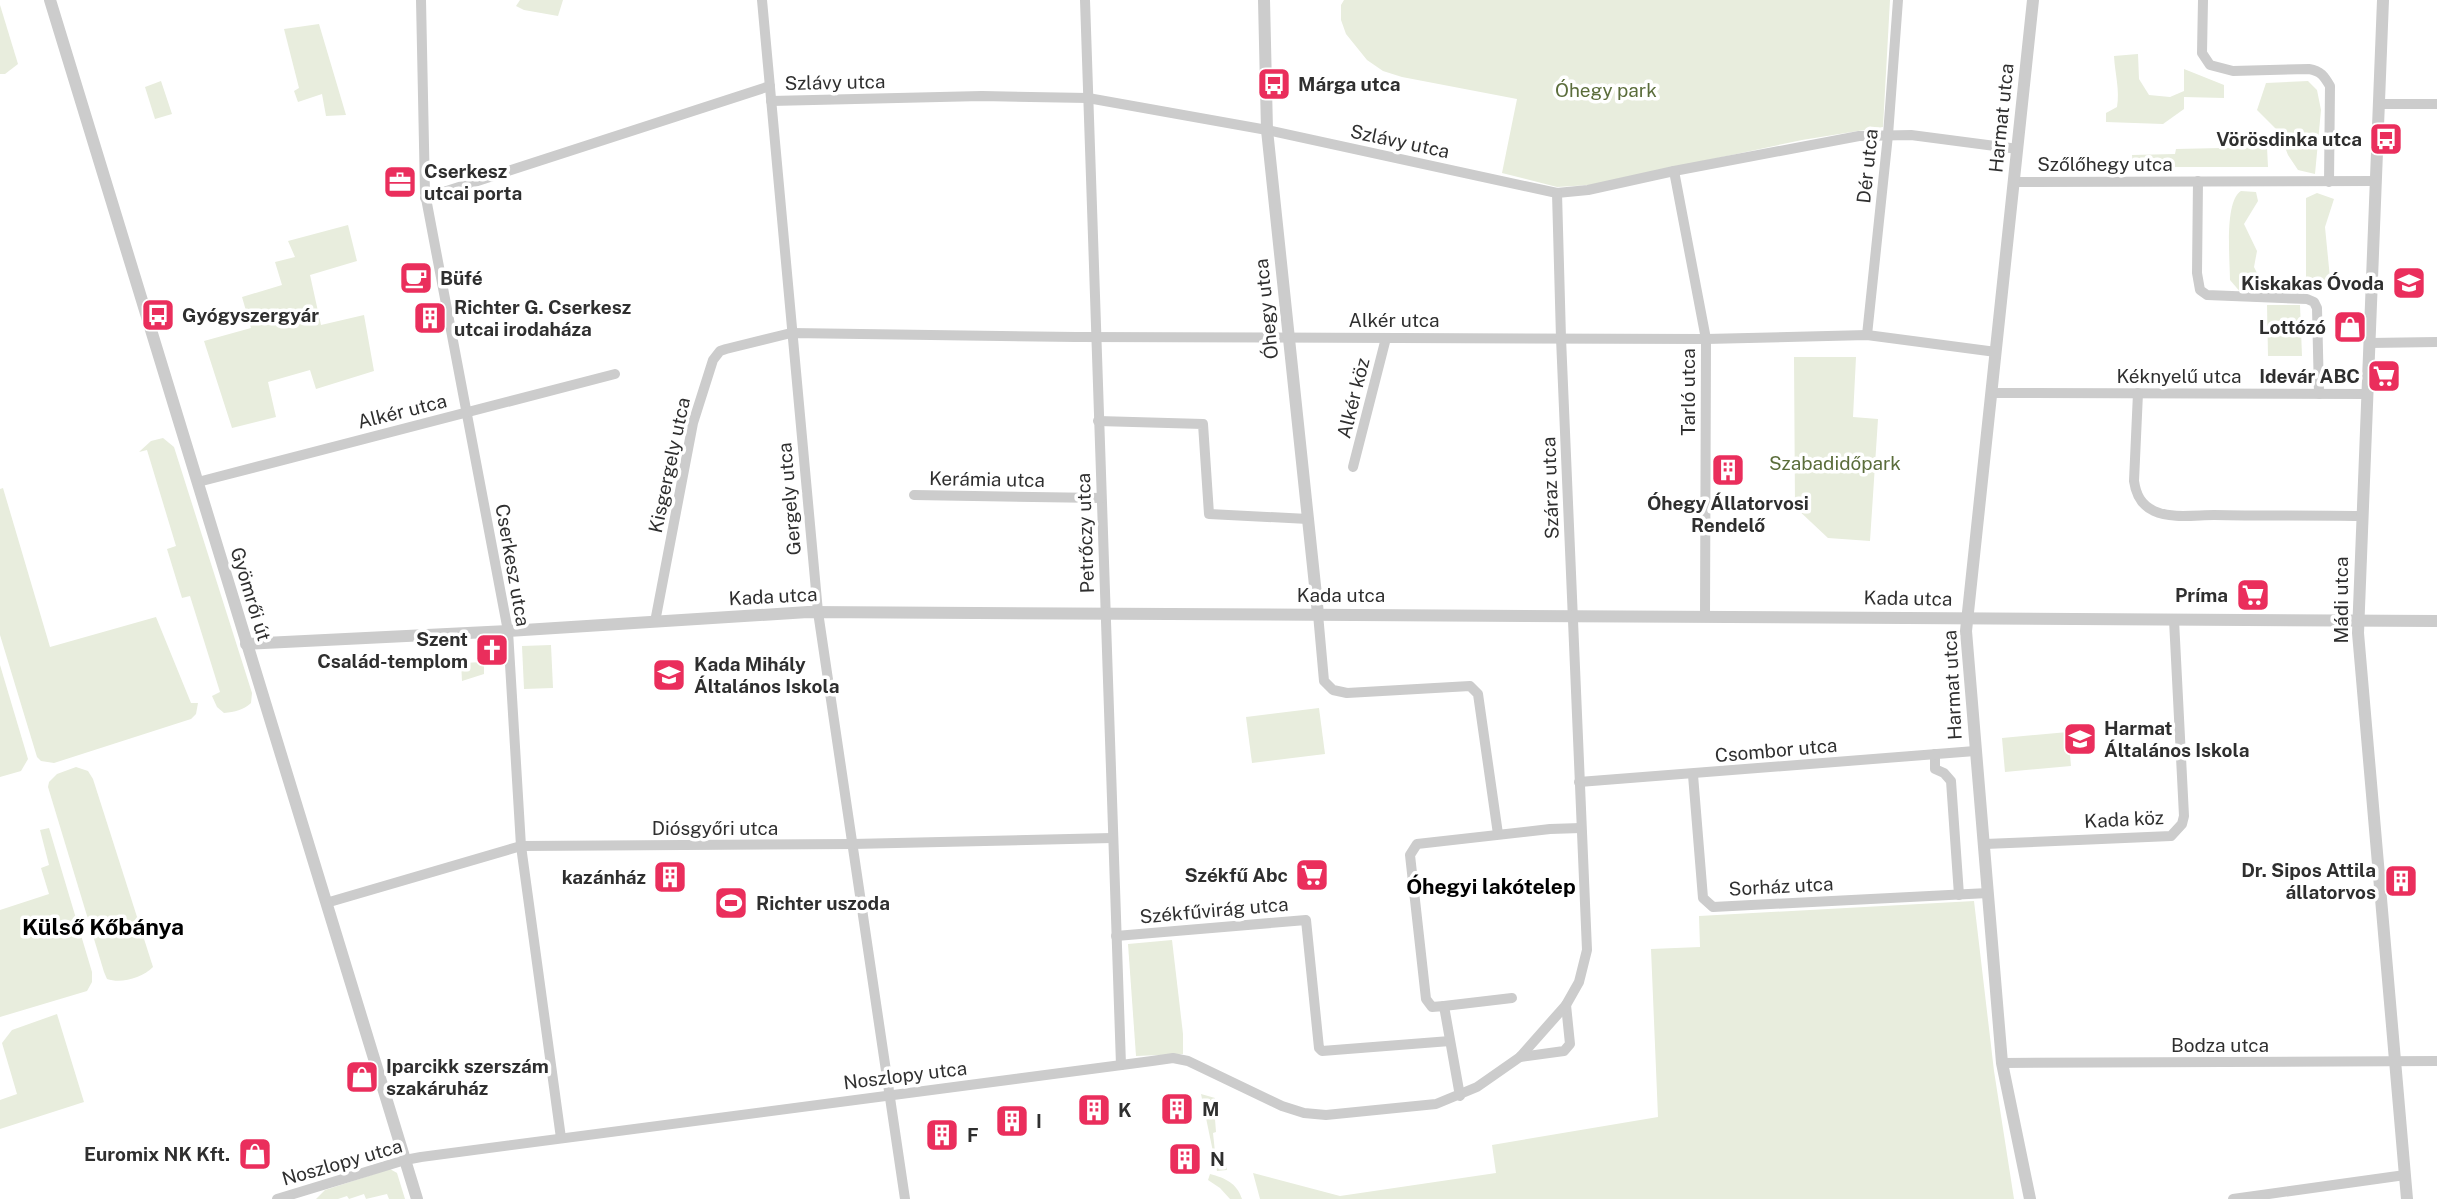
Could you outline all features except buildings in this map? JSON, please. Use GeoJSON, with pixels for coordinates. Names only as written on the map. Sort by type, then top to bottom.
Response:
{"type":"FeatureCollection","features":[{"type":"Feature","properties":{"kind":"street","name":"Gyömrői út"},"geometry":{"type":"LineString","coordinates":[[50,0],[417,1199]]}},
{"type":"Feature","properties":{"kind":"street","name":"Cserkesz utca"},"geometry":{"type":"LineString","coordinates":[[421,0],[425,198],[508,631],[521,846],[561,1138]]}},
{"type":"Feature","properties":{"kind":"street","name":"Gergely utca"},"geometry":{"type":"LineString","coordinates":[[762,0],[818,612],[905,1199]]}},
{"type":"Feature","properties":{"kind":"street","name":"Petrőczy utca"},"geometry":{"type":"LineString","coordinates":[[1085,0],[1121,1065]]}},
{"type":"Feature","properties":{"kind":"street","name":"Óhegy utca"},"geometry":{"type":"LineString","coordinates":[[1264,0],[1267,130],[1318,614]]}},
{"type":"Feature","properties":{"kind":"street","name":"Dér utca"},"geometry":{"type":"LineString","coordinates":[[1867,335],[1888,135],[1898,0]]}},
{"type":"Feature","properties":{"kind":"street","name":"Harmat utca"},"geometry":{"type":"LineString","coordinates":[[2030,1199],[2002,1063],[1966,631],[2033,0]]}},
{"type":"Feature","properties":{"kind":"street"},"geometry":{"type":"LineString","coordinates":[[2203,0],[2202,53],[2210,65],[2233,71],[2309,69],[2319,71],[2324,76],[2330,86],[2329,182]]}},
{"type":"Feature","properties":{"kind":"street","name":"Mádi utca"},"geometry":{"type":"LineString","coordinates":[[2383,0],[2358,621],[2407,1199]]}},
{"type":"Feature","properties":{"kind":"street","name":"Szlávy utca"},"geometry":{"type":"LineString","coordinates":[[425,198],[770,86]]}},
{"type":"Feature","properties":{"kind":"street","name":"Szlávy utca"},"geometry":{"type":"LineString","coordinates":[[771,101],[982,96],[1088,98],[1267,130],[1557,193],[1588,190],[1859,136],[1911,135],[2018,149]]}},
{"type":"Feature","properties":{"kind":"street"},"geometry":{"type":"LineString","coordinates":[[2379,104],[2437,104]]}},
{"type":"Feature","properties":{"kind":"street","name":"Tarló utca"},"geometry":{"type":"LineString","coordinates":[[1674,171],[1706,339],[1705,616]]}},
{"type":"Feature","properties":{"kind":"street","name":"Szőlőhegy utca"},"geometry":{"type":"LineString","coordinates":[[2197,181],[2197,282],[2200,290],[2207,295],[2308,299],[2314,302],[2317,308],[2319,394]]}},
{"type":"Feature","properties":{"kind":"street","name":"Szőlőhegy utca"},"geometry":{"type":"LineString","coordinates":[[2013,182],[2375,181]]}},
{"type":"Feature","properties":{"kind":"street","name":"Száraz utca"},"geometry":{"type":"LineString","coordinates":[[1557,193],[1560,338],[1579,782]]}},
{"type":"Feature","properties":{"kind":"street","name":"Alkér utca"},"geometry":{"type":"LineString","coordinates":[[791,333],[1706,339],[1867,335],[1996,352]]}},
{"type":"Feature","properties":{"kind":"street","name":"Kisgergely utca"},"geometry":{"type":"LineString","coordinates":[[655,622],[693,422],[713,360],[720,351],[791,333]]}},
{"type":"Feature","properties":{"kind":"street","name":"Alkér köz"},"geometry":{"type":"LineString","coordinates":[[1353,467],[1386,338]]}},
{"type":"Feature","properties":{"kind":"street"},"geometry":{"type":"LineString","coordinates":[[2369,343],[2437,342]]}},
{"type":"Feature","properties":{"kind":"street","name":"Alkér utca"},"geometry":{"type":"LineString","coordinates":[[198,482],[615,373]]}},
{"type":"Feature","properties":{"kind":"street","name":"Kéknyelű utca"},"geometry":{"type":"LineString","coordinates":[[1991,393],[2367,394]]}},
{"type":"Feature","properties":{"kind":"street"},"geometry":{"type":"LineString","coordinates":[[2138,393],[2134,481],[2136,493],[2152,510],[2161,514],[2361,516]]}},
{"type":"Feature","properties":{"kind":"street"},"geometry":{"type":"LineString","coordinates":[[1098,421],[1203,424],[1209,514],[1308,519]]}},
{"type":"Feature","properties":{"kind":"street","name":"Kerámia utca"},"geometry":{"type":"LineString","coordinates":[[914,495],[1101,498]]}},
{"type":"Feature","properties":{"kind":"street","name":"Kada utca"},"geometry":{"type":"LineString","coordinates":[[246,643],[508,631],[818,612],[2437,621]]}},
{"type":"Feature","properties":{"kind":"street"},"geometry":{"type":"LineString","coordinates":[[1318,614],[1324,681],[1333,690],[1347,693],[1470,686],[1478,694],[1498,834]]}},
{"type":"Feature","properties":{"kind":"street","name":"Kada köz"},"geometry":{"type":"LineString","coordinates":[[1985,844],[2171,836],[2182,824],[2184,816],[2174,620]]}},
{"type":"Feature","properties":{"kind":"street","name":"Csombor utca"},"geometry":{"type":"LineString","coordinates":[[1579,782],[1975,751]]}},
{"type":"Feature","properties":{"kind":"street"},"geometry":{"type":"LineString","coordinates":[[1935,754],[1935,769],[1944,773],[1951,781],[1959,895]]}},
{"type":"Feature","properties":{"kind":"street","name":"Sorház utca"},"geometry":{"type":"LineString","coordinates":[[1693,775],[1703,898],[1713,907],[1988,893]]}},
{"type":"Feature","properties":{"kind":"street","name":"Noszlopy utca"},"geometry":{"type":"LineString","coordinates":[[276,1199],[405,1160],[1173,1058],[1188,1061],[1282,1106],[1315,1114],[1436,1104],[1477,1087],[1520,1057],[1566,1005],[1579,982],[1587,950],[1579,782]]}},
{"type":"Feature","properties":{"kind":"street"},"geometry":{"type":"LineString","coordinates":[[1512,998],[1432,1007],[1426,999],[1410,855],[1417,844],[1550,828],[1581,828]]}},
{"type":"Feature","properties":{"kind":"street","name":"Diósgyőri utca"},"geometry":{"type":"LineString","coordinates":[[326,903],[521,846],[852,844],[1112,838]]}},
{"type":"Feature","properties":{"kind":"street","name":"Székfűvirág utca"},"geometry":{"type":"LineString","coordinates":[[1116,936],[1307,920],[1319,1048],[1322,1051],[1450,1041]]}},
{"type":"Feature","properties":{"kind":"street","name":"Noszlopy utca"},"geometry":{"type":"LineString","coordinates":[[1520,1057],[1564,1051],[1570,1044],[1566,1005]]}},
{"type":"Feature","properties":{"kind":"street"},"geometry":{"type":"LineString","coordinates":[[1444,1006],[1460,1096]]}},
{"type":"Feature","properties":{"kind":"street","name":"Bodza utca"},"geometry":{"type":"LineString","coordinates":[[2002,1063],[2437,1061]]}},
{"type":"Feature","properties":{"kind":"street"},"geometry":{"type":"LineString","coordinates":[[2233,1199],[2405,1175]]}},
{"type":"Feature","properties":{"kind":"green space"},"geometry":{"type":"Polygon","coordinates":[[[520,0],[563,0],[558,16],[524,10],[516,6],[520,0]]]}},
{"type":"Feature","properties":{"kind":"green space","name":"Óhegy park"},"geometry":{"type":"Polygon","coordinates":[[[1344,0],[1890,0],[1883,127],[1802,140],[1590,185],[1557,187],[1502,173],[1517,99],[1383,71],[1367,60],[1346,34],[1341,20],[1341,5],[1344,0]]]}},
{"type":"Feature","properties":{"kind":"green space"},"geometry":{"type":"Polygon","coordinates":[[[0,5],[18,64],[5,74],[0,74],[0,5]]]}},
{"type":"Feature","properties":{"kind":"green space"},"geometry":{"type":"Polygon","coordinates":[[[319,24],[346,115],[326,116],[322,94],[298,102],[294,91],[299,88],[284,29],[319,24]]]}},
{"type":"Feature","properties":{"kind":"green space"},"geometry":{"type":"Polygon","coordinates":[[[2138,54],[2139,79],[2149,95],[2170,97],[2184,91],[2184,69],[2224,85],[2224,98],[2184,97],[2184,109],[2163,124],[2106,122],[2106,113],[2117,107],[2118,101],[2114,56],[2138,54]]]}},
{"type":"Feature","properties":{"kind":"green space"},"geometry":{"type":"Polygon","coordinates":[[[161,81],[172,114],[155,119],[145,87],[161,81]]]}},
{"type":"Feature","properties":{"kind":"green space"},"geometry":{"type":"Polygon","coordinates":[[[2308,81],[2317,90],[2321,110],[2315,174],[2298,170],[2288,155],[2279,132],[2257,110],[2266,83],[2308,81]]]}},
{"type":"Feature","properties":{"kind":"green space"},"geometry":{"type":"Polygon","coordinates":[[[2267,147],[2268,167],[2133,167],[2132,155],[2175,154],[2176,149],[2267,147]]]}},
{"type":"Feature","properties":{"kind":"green space"},"geometry":{"type":"Polygon","coordinates":[[[2241,191],[2256,192],[2258,201],[2244,224],[2257,251],[2254,267],[2261,281],[2257,291],[2242,294],[2230,280],[2229,246],[2232,206],[2241,191]]]}},
{"type":"Feature","properties":{"kind":"green space"},"geometry":{"type":"Polygon","coordinates":[[[2317,193],[2334,199],[2325,227],[2330,278],[2315,290],[2306,287],[2306,198],[2317,193]]]}},
{"type":"Feature","properties":{"kind":"green space"},"geometry":{"type":"Polygon","coordinates":[[[348,225],[357,261],[310,275],[321,325],[364,315],[374,371],[316,389],[310,370],[268,382],[276,417],[232,428],[204,341],[251,328],[242,297],[282,285],[275,262],[295,257],[288,241],[348,225]]]}},
{"type":"Feature","properties":{"kind":"green space"},"geometry":{"type":"Polygon","coordinates":[[[2267,305],[2300,305],[2302,356],[2268,356],[2267,305]]]}},
{"type":"Feature","properties":{"kind":"green space","name":"Szabadidőpark"},"geometry":{"type":"Polygon","coordinates":[[[1794,357],[1856,357],[1853,417],[1878,419],[1870,541],[1828,538],[1795,507],[1794,357]]]}},
{"type":"Feature","properties":{"kind":"green space"},"geometry":{"type":"Polygon","coordinates":[[[163,438],[174,447],[252,693],[251,703],[235,711],[224,713],[217,707],[212,696],[220,692],[190,596],[182,598],[167,549],[176,546],[147,450],[139,452],[151,441],[163,438]]]}},
{"type":"Feature","properties":{"kind":"green space"},"geometry":{"type":"Polygon","coordinates":[[[3,488],[50,647],[156,617],[191,703],[198,703],[196,714],[191,719],[54,763],[41,761],[37,757],[0,635],[0,489],[3,488]]]}},
{"type":"Feature","properties":{"kind":"green space"},"geometry":{"type":"Polygon","coordinates":[[[551,645],[553,688],[524,689],[522,646],[551,645]]]}},
{"type":"Feature","properties":{"kind":"green space"},"geometry":{"type":"Polygon","coordinates":[[[484,662],[484,674],[462,681],[461,663],[484,662]]]}},
{"type":"Feature","properties":{"kind":"green space"},"geometry":{"type":"Polygon","coordinates":[[[0,665],[28,759],[21,771],[0,777],[0,665]]]}},
{"type":"Feature","properties":{"kind":"green space"},"geometry":{"type":"Polygon","coordinates":[[[1319,708],[1325,754],[1252,763],[1246,717],[1319,708]]]}},
{"type":"Feature","properties":{"kind":"green space"},"geometry":{"type":"Polygon","coordinates":[[[2068,732],[2071,766],[2005,772],[2002,738],[2068,732]]]}},
{"type":"Feature","properties":{"kind":"green space"},"geometry":{"type":"Polygon","coordinates":[[[76,767],[88,771],[93,779],[153,967],[131,979],[107,979],[48,787],[57,774],[76,767]]]}},
{"type":"Feature","properties":{"kind":"green space"},"geometry":{"type":"Polygon","coordinates":[[[49,828],[92,972],[92,982],[87,991],[0,1017],[0,910],[49,894],[41,868],[49,865],[40,830],[49,828]]]}},
{"type":"Feature","properties":{"kind":"green space"},"geometry":{"type":"Polygon","coordinates":[[[1974,901],[1994,1071],[2014,1199],[1260,1199],[1253,1173],[1340,1196],[1496,1173],[1492,1145],[1658,1117],[1651,949],[1700,947],[1699,916],[1974,901]]]}},
{"type":"Feature","properties":{"kind":"green space"},"geometry":{"type":"Polygon","coordinates":[[[1172,940],[1183,1054],[1136,1056],[1128,944],[1172,940]]]}},
{"type":"Feature","properties":{"kind":"green space"},"geometry":{"type":"Polygon","coordinates":[[[57,1014],[84,1102],[0,1129],[0,1100],[17,1094],[2,1043],[12,1030],[57,1014]]]}},
{"type":"Feature","properties":{"kind":"green space"},"geometry":{"type":"Polygon","coordinates":[[[1201,1094],[1215,1098],[1215,1152],[1225,1153],[1227,1170],[1217,1171],[1201,1094]]]}},
{"type":"Feature","properties":{"kind":"green space"},"geometry":{"type":"Polygon","coordinates":[[[390,1169],[397,1173],[405,1199],[389,1199],[387,1194],[366,1199],[364,1194],[349,1199],[347,1196],[338,1199],[316,1199],[325,1190],[390,1169]]]}},
{"type":"Feature","properties":{"kind":"green space"},"geometry":{"type":"Polygon","coordinates":[[[1210,1174],[1230,1182],[1242,1199],[1230,1199],[1208,1180],[1210,1174]]]}},
{"type":"Feature","properties":{"kind":"place","name":"Márga utca"},"geometry":{"type":"Point","coordinates":[1274,84]}},
{"type":"Feature","properties":{"kind":"place","name":"Vörösdinka utca"},"geometry":{"type":"Point","coordinates":[2386,139]}},
{"type":"Feature","properties":{"kind":"place","name":"Cserkesz utcai porta"},"geometry":{"type":"Point","coordinates":[400,182]}},
{"type":"Feature","properties":{"kind":"place","name":"Büfé"},"geometry":{"type":"Point","coordinates":[416,278]}},
{"type":"Feature","properties":{"kind":"place","name":"Kiskakas Óvoda"},"geometry":{"type":"Point","coordinates":[2409,283]}},
{"type":"Feature","properties":{"kind":"place","name":"Gyógyszergyár"},"geometry":{"type":"Point","coordinates":[158,315]}},
{"type":"Feature","properties":{"kind":"place","name":"Richter G. Cserkesz utcai irodaháza"},"geometry":{"type":"Point","coordinates":[430,318]}},
{"type":"Feature","properties":{"kind":"place","name":"Lottózó"},"geometry":{"type":"Point","coordinates":[2350,327]}},
{"type":"Feature","properties":{"kind":"place","name":"Idevár ABC"},"geometry":{"type":"Point","coordinates":[2384,376]}},
{"type":"Feature","properties":{"kind":"place","name":"Óhegy Állatorvosi Rendelő"},"geometry":{"type":"Point","coordinates":[1728,470]}},
{"type":"Feature","properties":{"kind":"place","name":"Príma"},"geometry":{"type":"Point","coordinates":[2253,595]}},
{"type":"Feature","properties":{"kind":"place","name":"Szent Család-templom"},"geometry":{"type":"Point","coordinates":[492,650]}},
{"type":"Feature","properties":{"kind":"place","name":"Kada Mihály Általános Iskola"},"geometry":{"type":"Point","coordinates":[669,675]}},
{"type":"Feature","properties":{"kind":"place","name":"Harmat Általános Iskola"},"geometry":{"type":"Point","coordinates":[2080,739]}},
{"type":"Feature","properties":{"kind":"place","name":"Székfű Abc"},"geometry":{"type":"Point","coordinates":[1312,875]}},
{"type":"Feature","properties":{"kind":"place","name":"kazánház"},"geometry":{"type":"Point","coordinates":[670,877]}},
{"type":"Feature","properties":{"kind":"place","name":"Dr. Sipos Attila állatorvos"},"geometry":{"type":"Point","coordinates":[2401,881]}},
{"type":"Feature","properties":{"kind":"place","name":"Richter uszoda"},"geometry":{"type":"Point","coordinates":[731,903]}},
{"type":"Feature","properties":{"kind":"place","name":"Iparcikk szerszám szakáruház"},"geometry":{"type":"Point","coordinates":[362,1077]}},
{"type":"Feature","properties":{"kind":"place","name":"M"},"geometry":{"type":"Point","coordinates":[1177,1109]}},
{"type":"Feature","properties":{"kind":"place","name":"K"},"geometry":{"type":"Point","coordinates":[1094,1110]}},
{"type":"Feature","properties":{"kind":"place","name":"I"},"geometry":{"type":"Point","coordinates":[1012,1121]}},
{"type":"Feature","properties":{"kind":"place","name":"F"},"geometry":{"type":"Point","coordinates":[942,1135]}},
{"type":"Feature","properties":{"kind":"place","name":"Euromix NK Kft."},"geometry":{"type":"Point","coordinates":[255,1154]}},
{"type":"Feature","properties":{"kind":"place","name":"N"},"geometry":{"type":"Point","coordinates":[1185,1159]}},
{"type":"Feature","properties":{"kind":"district","name":"Óhegyi lakótelep"},"geometry":{"type":"Point","coordinates":[1491,887]}},
{"type":"Feature","properties":{"kind":"district","name":"Külső Kőbánya"},"geometry":{"type":"Point","coordinates":[103,927]}}]}
